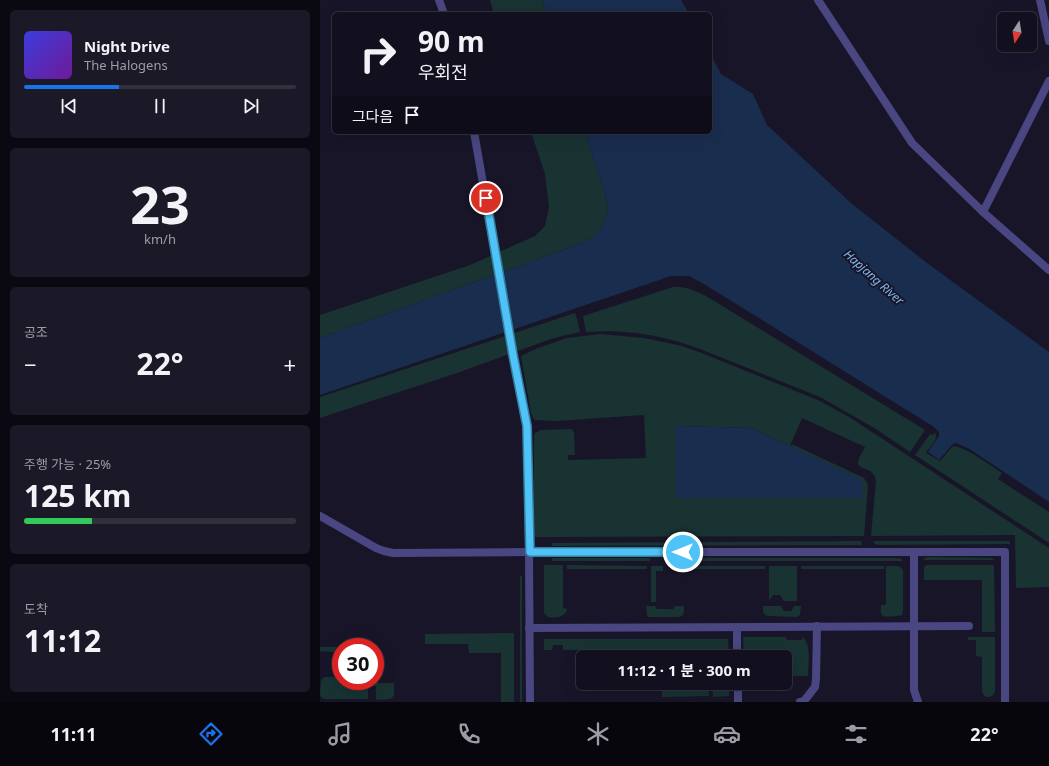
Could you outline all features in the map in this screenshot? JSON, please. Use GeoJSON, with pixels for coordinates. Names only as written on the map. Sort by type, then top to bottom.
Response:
{"type":"FeatureCollection","features":[{"type":"Feature","properties":{"kind":"street"},"geometry":{"type":"LineString","coordinates":[[439,0],[443,12]]}},
{"type":"Feature","properties":{"kind":"street"},"geometry":{"type":"LineString","coordinates":[[818,0],[912,143],[983,212],[1049,270]]}},
{"type":"Feature","properties":{"kind":"street"},"geometry":{"type":"LineString","coordinates":[[1040,0],[1049,41]]}},
{"type":"Feature","properties":{"kind":"street"},"geometry":{"type":"LineString","coordinates":[[983,212],[1049,81]]}},
{"type":"Feature","properties":{"kind":"street"},"geometry":{"type":"LineString","coordinates":[[474,134],[527,426],[530,552],[530,702]]}},
{"type":"Feature","properties":{"kind":"street"},"geometry":{"type":"LineString","coordinates":[[320,516],[376,548],[393,553],[1005,552],[1005,702]]}},
{"type":"Feature","properties":{"kind":"street"},"geometry":{"type":"LineString","coordinates":[[914,552],[914,690],[918,702]]}},
{"type":"Feature","properties":{"kind":"street"},"geometry":{"type":"LineString","coordinates":[[800,702],[804,701],[815,687],[817,626]]}},
{"type":"Feature","properties":{"kind":"street"},"geometry":{"type":"LineString","coordinates":[[530,628],[969,626]]}},
{"type":"Feature","properties":{"kind":"street"},"geometry":{"type":"LineString","coordinates":[[737,627],[737,650]]}},
{"type":"Feature","properties":{"kind":"street"},"geometry":{"type":"LineString","coordinates":[[738,690],[738,702]]}},
{"type":"Feature","properties":{"kind":"green space"},"geometry":{"type":"Polygon","coordinates":[[[490,0],[542,0],[546,12],[493,12],[490,0]]]}},
{"type":"Feature","properties":{"kind":"green space"},"geometry":{"type":"Polygon","coordinates":[[[532,134],[586,134],[608,207],[603,226],[592,238],[574,246],[320,338],[320,315],[470,265],[535,236],[545,226],[549,207],[545,174],[532,134]]]}},
{"type":"Feature","properties":{"kind":"green space"},"geometry":{"type":"Polygon","coordinates":[[[673,287],[686,288],[706,296],[925,430],[910,452],[876,429],[820,397],[700,349],[672,340],[644,334],[615,331],[586,332],[583,316],[673,287]]]}},
{"type":"Feature","properties":{"kind":"green space"},"geometry":{"type":"Polygon","coordinates":[[[575,313],[580,332],[551,339],[457,373],[320,418],[320,397],[575,313]]]}},
{"type":"Feature","properties":{"kind":"green space"},"geometry":{"type":"Polygon","coordinates":[[[600,334],[644,338],[682,346],[820,401],[849,417],[1049,548],[1049,587],[1016,588],[1015,535],[871,536],[876,481],[875,476],[870,471],[861,467],[858,463],[865,447],[802,418],[790,446],[792,444],[864,478],[867,483],[864,536],[535,537],[535,433],[541,430],[571,429],[574,432],[575,455],[568,455],[568,460],[646,458],[644,415],[556,421],[535,420],[531,413],[521,356],[538,348],[567,338],[600,334]],[[676,426],[789,446],[751,428],[676,426]]]}},
{"type":"Feature","properties":{"kind":"green space"},"geometry":{"type":"Polygon","coordinates":[[[935,432],[936,438],[926,453],[940,461],[953,446],[959,447],[978,457],[1002,473],[998,479],[1049,512],[1049,543],[915,455],[930,434],[933,435],[935,432]]]}},
{"type":"Feature","properties":{"kind":"green space"},"geometry":{"type":"Polygon","coordinates":[[[861,541],[862,545],[552,546],[552,543],[861,541]]]}},
{"type":"Feature","properties":{"kind":"green space"},"geometry":{"type":"Polygon","coordinates":[[[873,541],[1010,541],[1010,544],[879,545],[875,544],[873,541]]]}},
{"type":"Feature","properties":{"kind":"green space"},"geometry":{"type":"Polygon","coordinates":[[[928,557],[991,558],[995,560],[923,560],[928,557]]]}},
{"type":"Feature","properties":{"kind":"green space"},"geometry":{"type":"Polygon","coordinates":[[[552,558],[650,558],[650,561],[552,561],[552,558]]]}},
{"type":"Feature","properties":{"kind":"green space"},"geometry":{"type":"Polygon","coordinates":[[[677,558],[898,558],[902,559],[902,561],[677,561],[677,558]]]}},
{"type":"Feature","properties":{"kind":"green space"},"geometry":{"type":"Polygon","coordinates":[[[544,565],[563,565],[563,608],[567,609],[567,611],[558,617],[548,617],[544,613],[544,565]]]}},
{"type":"Feature","properties":{"kind":"green space"},"geometry":{"type":"Polygon","coordinates":[[[567,565],[647,566],[647,569],[567,569],[567,565]]]}},
{"type":"Feature","properties":{"kind":"green space"},"geometry":{"type":"Polygon","coordinates":[[[927,565],[994,566],[995,632],[982,632],[982,580],[924,580],[924,568],[927,565]]]}},
{"type":"Feature","properties":{"kind":"green space"},"geometry":{"type":"Polygon","coordinates":[[[651,566],[663,566],[663,571],[656,571],[656,602],[651,602],[651,566]]]}},
{"type":"Feature","properties":{"kind":"green space"},"geometry":{"type":"Polygon","coordinates":[[[682,566],[765,566],[765,569],[682,569],[682,566]]]}},
{"type":"Feature","properties":{"kind":"green space"},"geometry":{"type":"Polygon","coordinates":[[[769,566],[797,566],[797,601],[784,601],[780,595],[773,595],[769,601],[769,566]]]}},
{"type":"Feature","properties":{"kind":"green space"},"geometry":{"type":"Polygon","coordinates":[[[801,566],[884,566],[884,569],[801,569],[801,566]]]}},
{"type":"Feature","properties":{"kind":"green space"},"geometry":{"type":"Polygon","coordinates":[[[886,566],[898,566],[903,570],[902,615],[883,616],[881,613],[881,605],[886,605],[886,566]]]}},
{"type":"Feature","properties":{"kind":"green space"},"geometry":{"type":"Polygon","coordinates":[[[520,576],[522,576],[522,702],[520,702],[520,576]]]}},
{"type":"Feature","properties":{"kind":"green space"},"geometry":{"type":"Polygon","coordinates":[[[646,606],[655,606],[657,609],[673,609],[675,606],[684,606],[684,611],[683,615],[679,617],[648,617],[646,606]]]}},
{"type":"Feature","properties":{"kind":"green space"},"geometry":{"type":"Polygon","coordinates":[[[763,606],[781,606],[784,611],[791,611],[794,606],[801,606],[800,615],[797,617],[768,616],[763,611],[763,606]]]}},
{"type":"Feature","properties":{"kind":"green space"},"geometry":{"type":"Polygon","coordinates":[[[514,633],[514,702],[501,702],[501,653],[469,653],[468,644],[425,644],[425,634],[514,633]]]}},
{"type":"Feature","properties":{"kind":"green space"},"geometry":{"type":"Polygon","coordinates":[[[743,637],[786,637],[787,640],[802,640],[802,637],[807,644],[808,649],[808,676],[792,676],[792,650],[744,650],[743,637]]]}},
{"type":"Feature","properties":{"kind":"green space"},"geometry":{"type":"Polygon","coordinates":[[[968,637],[995,637],[995,691],[991,697],[986,697],[982,691],[982,657],[976,656],[976,640],[968,640],[968,637]]]}},
{"type":"Feature","properties":{"kind":"green space"},"geometry":{"type":"Polygon","coordinates":[[[544,639],[728,639],[729,650],[563,650],[563,645],[553,645],[552,650],[544,650],[544,639]]]}},
{"type":"Feature","properties":{"kind":"green space"},"geometry":{"type":"Polygon","coordinates":[[[320,647],[332,647],[332,652],[320,651],[320,647]]]}},
{"type":"Feature","properties":{"kind":"green space"},"geometry":{"type":"Polygon","coordinates":[[[325,677],[332,677],[332,690],[368,690],[368,699],[322,698],[320,695],[321,680],[325,677]]]}},
{"type":"Feature","properties":{"kind":"green space"},"geometry":{"type":"Polygon","coordinates":[[[384,683],[394,683],[394,695],[392,698],[376,700],[376,690],[384,690],[384,683]]]}},
{"type":"Feature","properties":{"kind":"green space"},"geometry":{"type":"Polygon","coordinates":[[[662,690],[709,690],[709,696],[662,697],[662,690]]]}},
{"type":"Feature","properties":{"kind":"green space"},"geometry":{"type":"Polygon","coordinates":[[[713,690],[729,690],[729,696],[713,697],[713,690]]]}},
{"type":"Feature","properties":{"kind":"water"},"geometry":{"type":"Polygon","coordinates":[[[542,0],[681,0],[688,12],[546,12],[542,0]]]}},
{"type":"Feature","properties":{"kind":"water","name":"Hapjang River"},"geometry":{"type":"Polygon","coordinates":[[[712,57],[721,74],[753,94],[767,125],[851,203],[927,263],[1049,352],[1049,502],[968,448],[955,443],[939,460],[928,452],[939,436],[939,432],[934,427],[689,276],[671,276],[320,395],[320,338],[574,246],[592,238],[603,226],[606,217],[608,207],[586,134],[712,134],[712,57]]]}},
{"type":"Feature","properties":{"kind":"water"},"geometry":{"type":"Polygon","coordinates":[[[676,426],[751,428],[863,480],[861,498],[676,498],[676,426]]]}},
{"type":"Feature","properties":{"kind":"route"},"geometry":{"type":"LineString","coordinates":[[486,198],[513,355],[527,426],[530,552],[683,552]]}}]}
